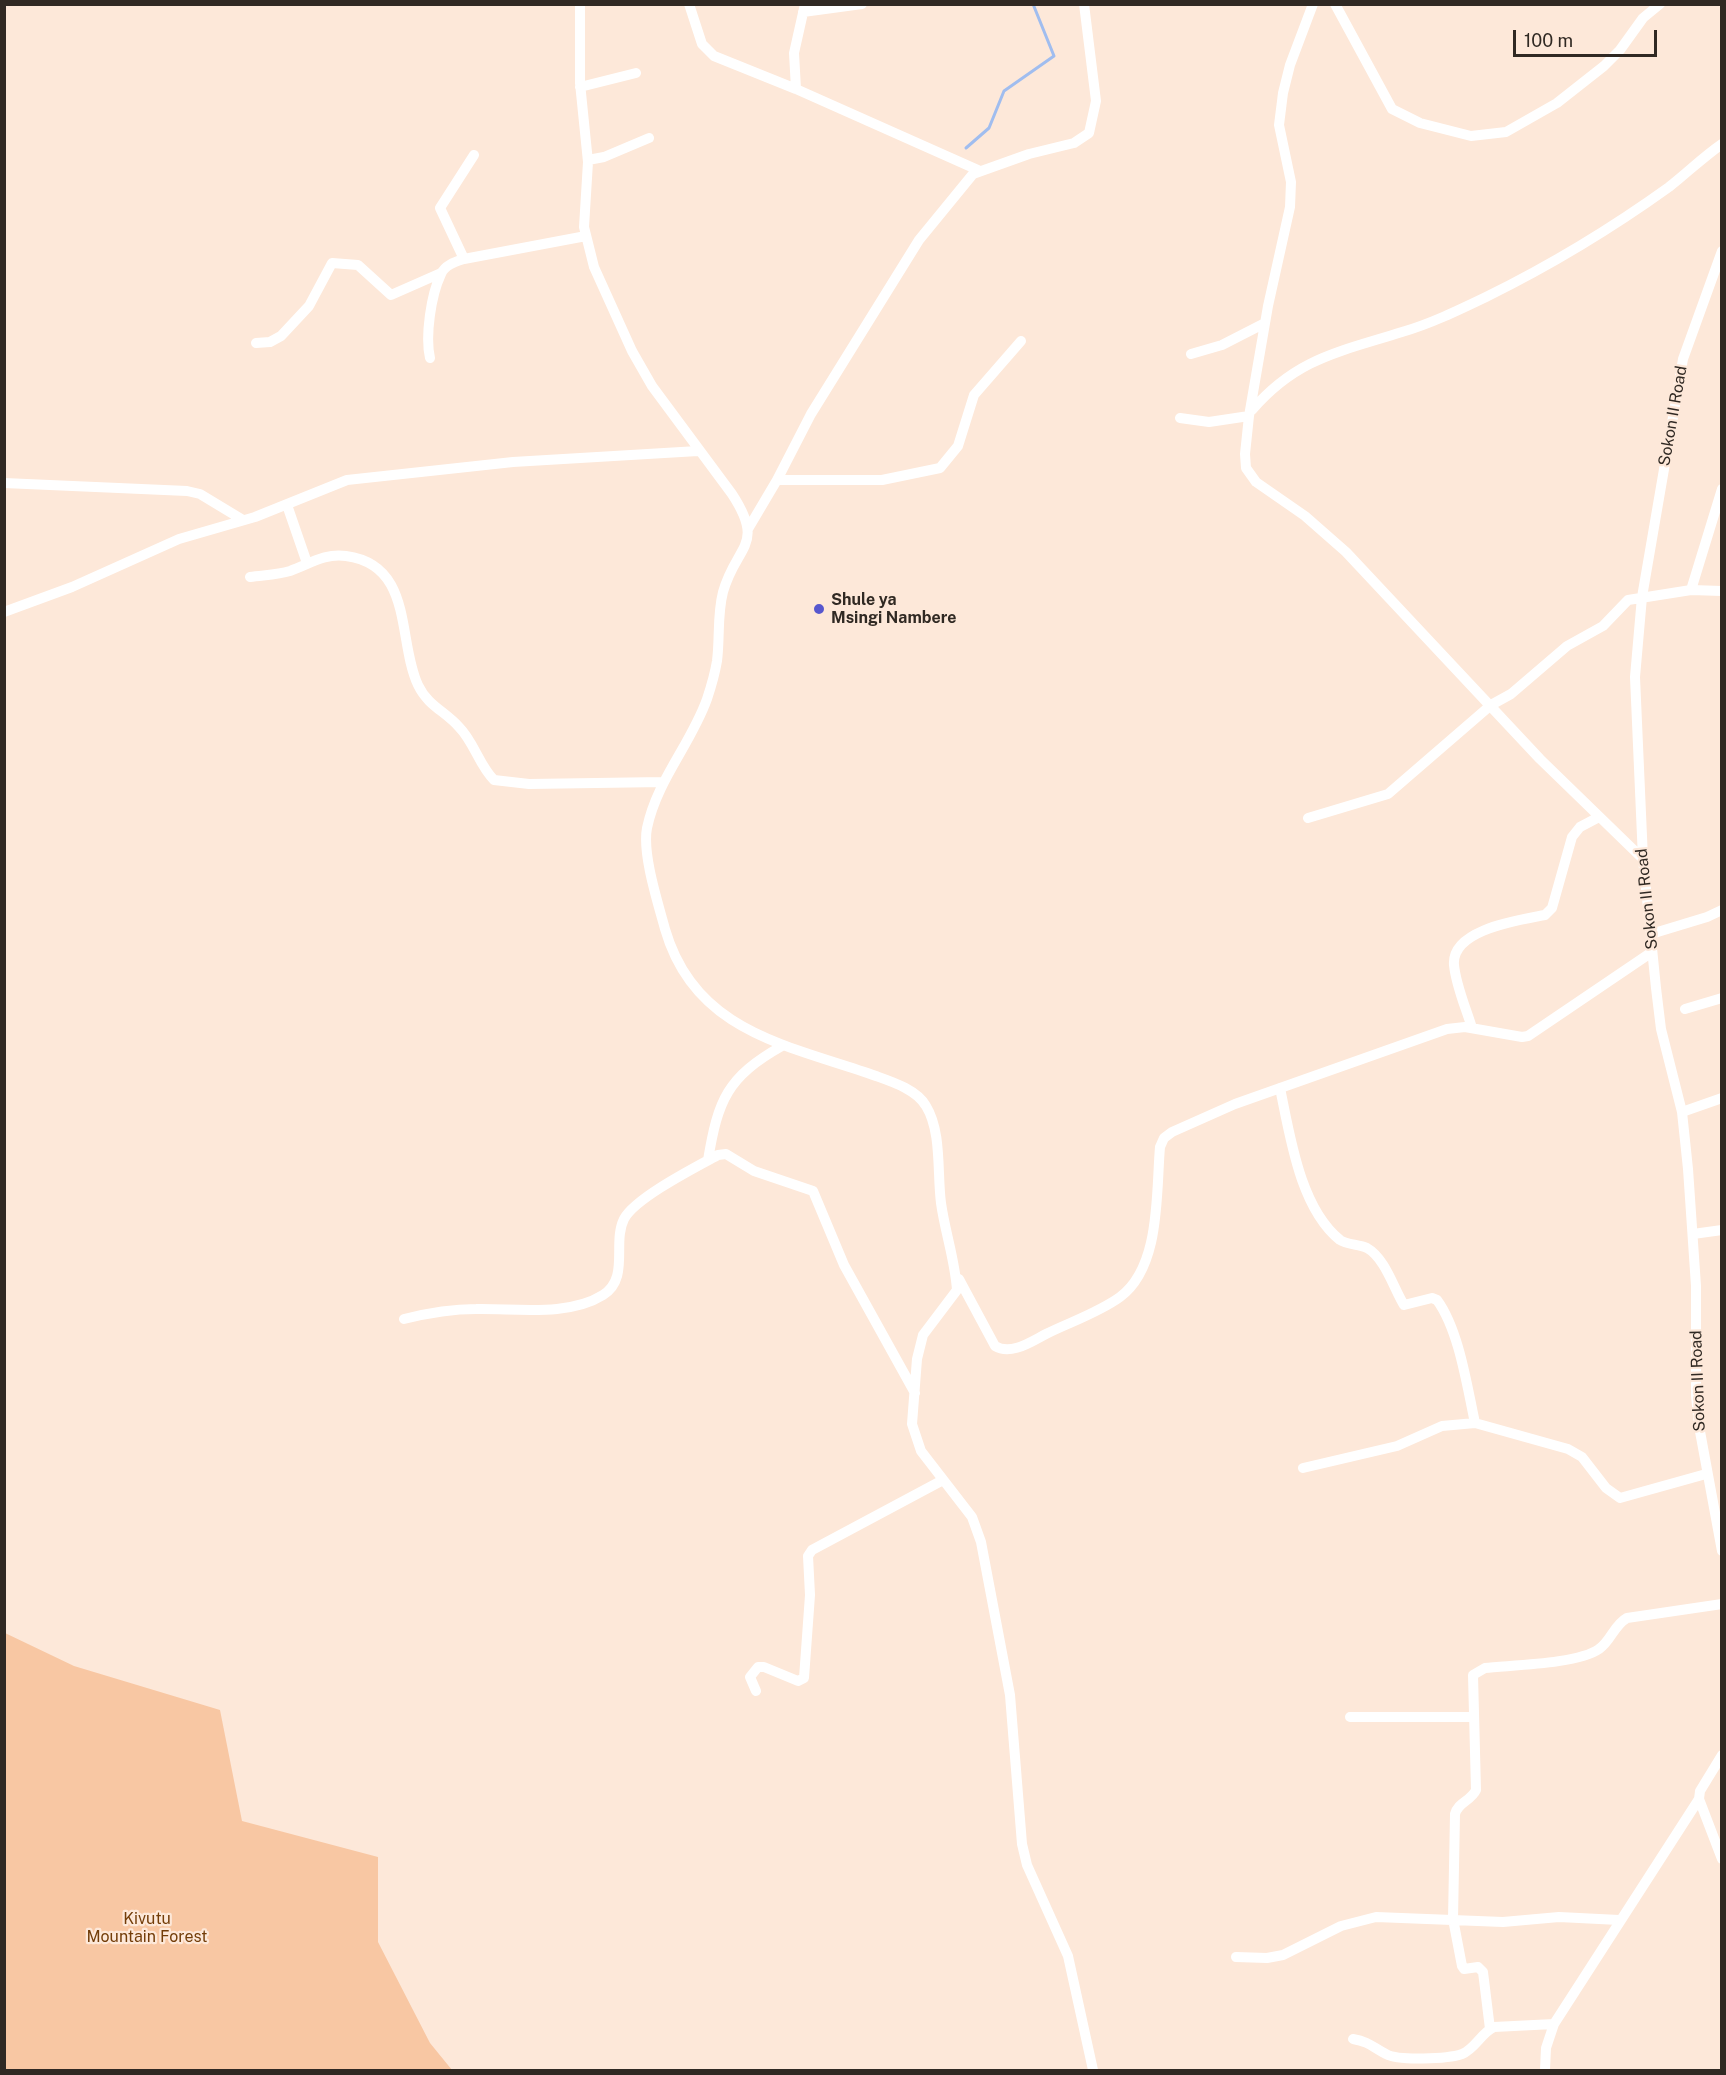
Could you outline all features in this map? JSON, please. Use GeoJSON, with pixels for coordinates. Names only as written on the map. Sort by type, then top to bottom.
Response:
{"type":"FeatureCollection","features":[{"type":"Feature","properties":{"kind":"street"},"geometry":{"type":"LineString","coordinates":[[580,4],[580,87],[588,160],[584,216],[586,236],[594,267],[632,351],[652,387],[741,509],[748,529],[748,543],[732,569],[723,593],[718,626],[717,661],[707,698],[692,732],[663,782],[646,831],[647,847],[666,930],[681,966],[692,985],[725,1015],[745,1029],[782,1046],[898,1083],[927,1106],[934,1126],[941,1204],[956,1275],[955,1296],[933,1319],[923,1335],[917,1359],[912,1409],[914,1432],[921,1451],[972,1517],[981,1542],[1010,1695],[1018,1819],[1024,1854],[1068,1956],[1094,2070]]}},
{"type":"Feature","properties":{"kind":"street"},"geometry":{"type":"LineString","coordinates":[[689,4],[705,51],[796,89],[978,171]]}},
{"type":"Feature","properties":{"kind":"street"},"geometry":{"type":"LineString","coordinates":[[796,89],[794,53],[804,8],[862,4]]}},
{"type":"Feature","properties":{"kind":"street"},"geometry":{"type":"LineString","coordinates":[[748,529],[777,480],[811,414],[919,240],[978,171],[1040,150],[1074,143],[1089,133],[1096,101],[1084,4]]}},
{"type":"Feature","properties":{"kind":"street"},"geometry":{"type":"LineString","coordinates":[[1313,4],[1290,65],[1283,93],[1279,125],[1291,182],[1290,207],[1265,323],[1250,413],[1245,454],[1250,475],[1305,516],[1346,552],[1599,817],[1643,859]]}},
{"type":"Feature","properties":{"kind":"street"},"geometry":{"type":"LineString","coordinates":[[1335,4],[1392,109],[1420,123],[1471,136],[1506,132],[1533,119],[1557,103],[1612,58],[1643,18],[1660,4]]}},
{"type":"Feature","properties":{"kind":"street"},"geometry":{"type":"LineString","coordinates":[[580,87],[636,73]]}},
{"type":"Feature","properties":{"kind":"street"},"geometry":{"type":"LineString","coordinates":[[588,160],[604,157],[648,138]]}},
{"type":"Feature","properties":{"kind":"street"},"geometry":{"type":"LineString","coordinates":[[1180,418],[1209,423],[1250,413],[1282,379],[1319,360],[1352,346],[1419,326],[1516,281],[1628,214],[1670,186],[1722,144]]}},
{"type":"Feature","properties":{"kind":"street"},"geometry":{"type":"LineString","coordinates":[[464,259],[440,208],[474,155]]}},
{"type":"Feature","properties":{"kind":"street"},"geometry":{"type":"LineString","coordinates":[[256,343],[270,342],[281,336],[309,306],[332,263],[358,265],[391,295],[441,273],[448,265],[464,259],[586,236]]}},
{"type":"Feature","properties":{"kind":"street","name":"Sokon II Road"},"geometry":{"type":"LineString","coordinates":[[1722,251],[1683,359],[1642,597],[1635,677],[1643,859],[1652,952],[1661,1029],[1682,1112],[1693,1234],[1696,1286],[1696,1396],[1706,1474],[1722,1551]]}},
{"type":"Feature","properties":{"kind":"street"},"geometry":{"type":"LineString","coordinates":[[430,358],[427,344],[428,327],[441,273]]}},
{"type":"Feature","properties":{"kind":"street"},"geometry":{"type":"LineString","coordinates":[[1191,354],[1222,345],[1265,323]]}},
{"type":"Feature","properties":{"kind":"street"},"geometry":{"type":"LineString","coordinates":[[777,480],[882,480],[940,468],[958,446],[974,395],[1021,341]]}},
{"type":"Feature","properties":{"kind":"street"},"geometry":{"type":"LineString","coordinates":[[4,612],[72,587],[179,539],[287,505],[347,480],[513,462],[698,451]]}},
{"type":"Feature","properties":{"kind":"street"},"geometry":{"type":"LineString","coordinates":[[4,483],[187,491],[200,494],[243,520]]}},
{"type":"Feature","properties":{"kind":"street"},"geometry":{"type":"LineString","coordinates":[[1691,590],[1717,496],[1722,489]]}},
{"type":"Feature","properties":{"kind":"street"},"geometry":{"type":"LineString","coordinates":[[287,505],[307,562]]}},
{"type":"Feature","properties":{"kind":"street"},"geometry":{"type":"LineString","coordinates":[[250,577],[289,571],[324,556],[345,555],[362,559],[386,577],[401,606],[412,667],[423,695],[429,704],[461,728],[494,780],[530,784],[663,782]]}},
{"type":"Feature","properties":{"kind":"street"},"geometry":{"type":"LineString","coordinates":[[1308,818],[1388,794],[1491,705],[1511,694],[1567,646],[1603,626],[1624,603],[1642,597],[1691,590],[1722,591]]}},
{"type":"Feature","properties":{"kind":"street"},"geometry":{"type":"LineString","coordinates":[[1472,1028],[1454,963],[1458,951],[1480,931],[1545,915],[1552,908],[1572,837],[1580,827],[1599,817]]}},
{"type":"Feature","properties":{"kind":"street"},"geometry":{"type":"LineString","coordinates":[[1651,934],[1700,920],[1722,909]]}},
{"type":"Feature","properties":{"kind":"street"},"geometry":{"type":"LineString","coordinates":[[956,1275],[995,1346],[1000,1349],[1023,1346],[1109,1304],[1127,1291],[1145,1263],[1155,1222],[1160,1147],[1164,1138],[1190,1122],[1447,1029],[1472,1028],[1522,1037],[1528,1036],[1652,952]]}},
{"type":"Feature","properties":{"kind":"street"},"geometry":{"type":"LineString","coordinates":[[1685,1009],[1722,998]]}},
{"type":"Feature","properties":{"kind":"street"},"geometry":{"type":"LineString","coordinates":[[708,1160],[714,1126],[731,1086],[755,1062],[782,1046]]}},
{"type":"Feature","properties":{"kind":"street"},"geometry":{"type":"LineString","coordinates":[[1280,1088],[1293,1149],[1311,1200],[1341,1240],[1365,1247],[1374,1254],[1404,1305],[1432,1298],[1440,1304],[1463,1369],[1475,1423]]}},
{"type":"Feature","properties":{"kind":"street"},"geometry":{"type":"LineString","coordinates":[[1682,1112],[1722,1098]]}},
{"type":"Feature","properties":{"kind":"street"},"geometry":{"type":"LineString","coordinates":[[404,1319],[458,1310],[548,1308],[585,1302],[602,1296],[611,1289],[617,1279],[619,1241],[625,1217],[655,1191],[708,1160],[726,1154],[754,1171],[813,1191],[844,1265],[915,1393]]}},
{"type":"Feature","properties":{"kind":"street"},"geometry":{"type":"LineString","coordinates":[[1693,1234],[1722,1230]]}},
{"type":"Feature","properties":{"kind":"street"},"geometry":{"type":"LineString","coordinates":[[1303,1468],[1397,1446],[1442,1426],[1475,1423],[1568,1449],[1582,1457],[1606,1488],[1620,1498],[1706,1474]]}},
{"type":"Feature","properties":{"kind":"street"},"geometry":{"type":"LineString","coordinates":[[756,1691],[750,1677],[758,1667],[764,1667],[798,1681],[804,1678],[810,1595],[808,1556],[812,1550],[944,1480]]}},
{"type":"Feature","properties":{"kind":"street"},"geometry":{"type":"LineString","coordinates":[[1490,2029],[1483,1972],[1478,1967],[1464,1969],[1462,1966],[1453,1919],[1455,1814],[1458,1807],[1470,1799],[1476,1790],[1472,1678],[1480,1669],[1586,1655],[1600,1648],[1627,1618],[1722,1604]]}},
{"type":"Feature","properties":{"kind":"street"},"geometry":{"type":"LineString","coordinates":[[1350,1717],[1473,1718]]}},
{"type":"Feature","properties":{"kind":"street"},"geometry":{"type":"LineString","coordinates":[[1545,2070],[1546,2048],[1554,2024],[1699,1799],[1700,1791],[1722,1755]]}},
{"type":"Feature","properties":{"kind":"street"},"geometry":{"type":"LineString","coordinates":[[1699,1799],[1722,1859]]}},
{"type":"Feature","properties":{"kind":"street"},"geometry":{"type":"LineString","coordinates":[[1236,1957],[1267,1958],[1283,1955],[1356,1920],[1376,1917],[1512,1922],[1559,1917],[1619,1920]]}},
{"type":"Feature","properties":{"kind":"street"},"geometry":{"type":"LineString","coordinates":[[1353,2039],[1371,2043],[1386,2054],[1398,2058],[1456,2055],[1467,2051],[1490,2029],[1554,2024]]}},
{"type":"Feature","properties":{"kind":"green space","name":"Kivutu Mountain Forest"},"geometry":{"type":"Polygon","coordinates":[[[5,1633],[74,1666],[220,1710],[242,1821],[378,1857],[378,1942],[430,2043],[452,2070],[5,2070],[5,1633]]]}},
{"type":"Feature","properties":{"kind":"waterway"},"geometry":{"type":"LineString","coordinates":[[966,148],[989,128],[1004,91],[1054,56],[1033,4]]}},
{"type":"Feature","properties":{"kind":"place","name":"Shule ya Msingi Nambere"},"geometry":{"type":"Point","coordinates":[819,609]}}]}
